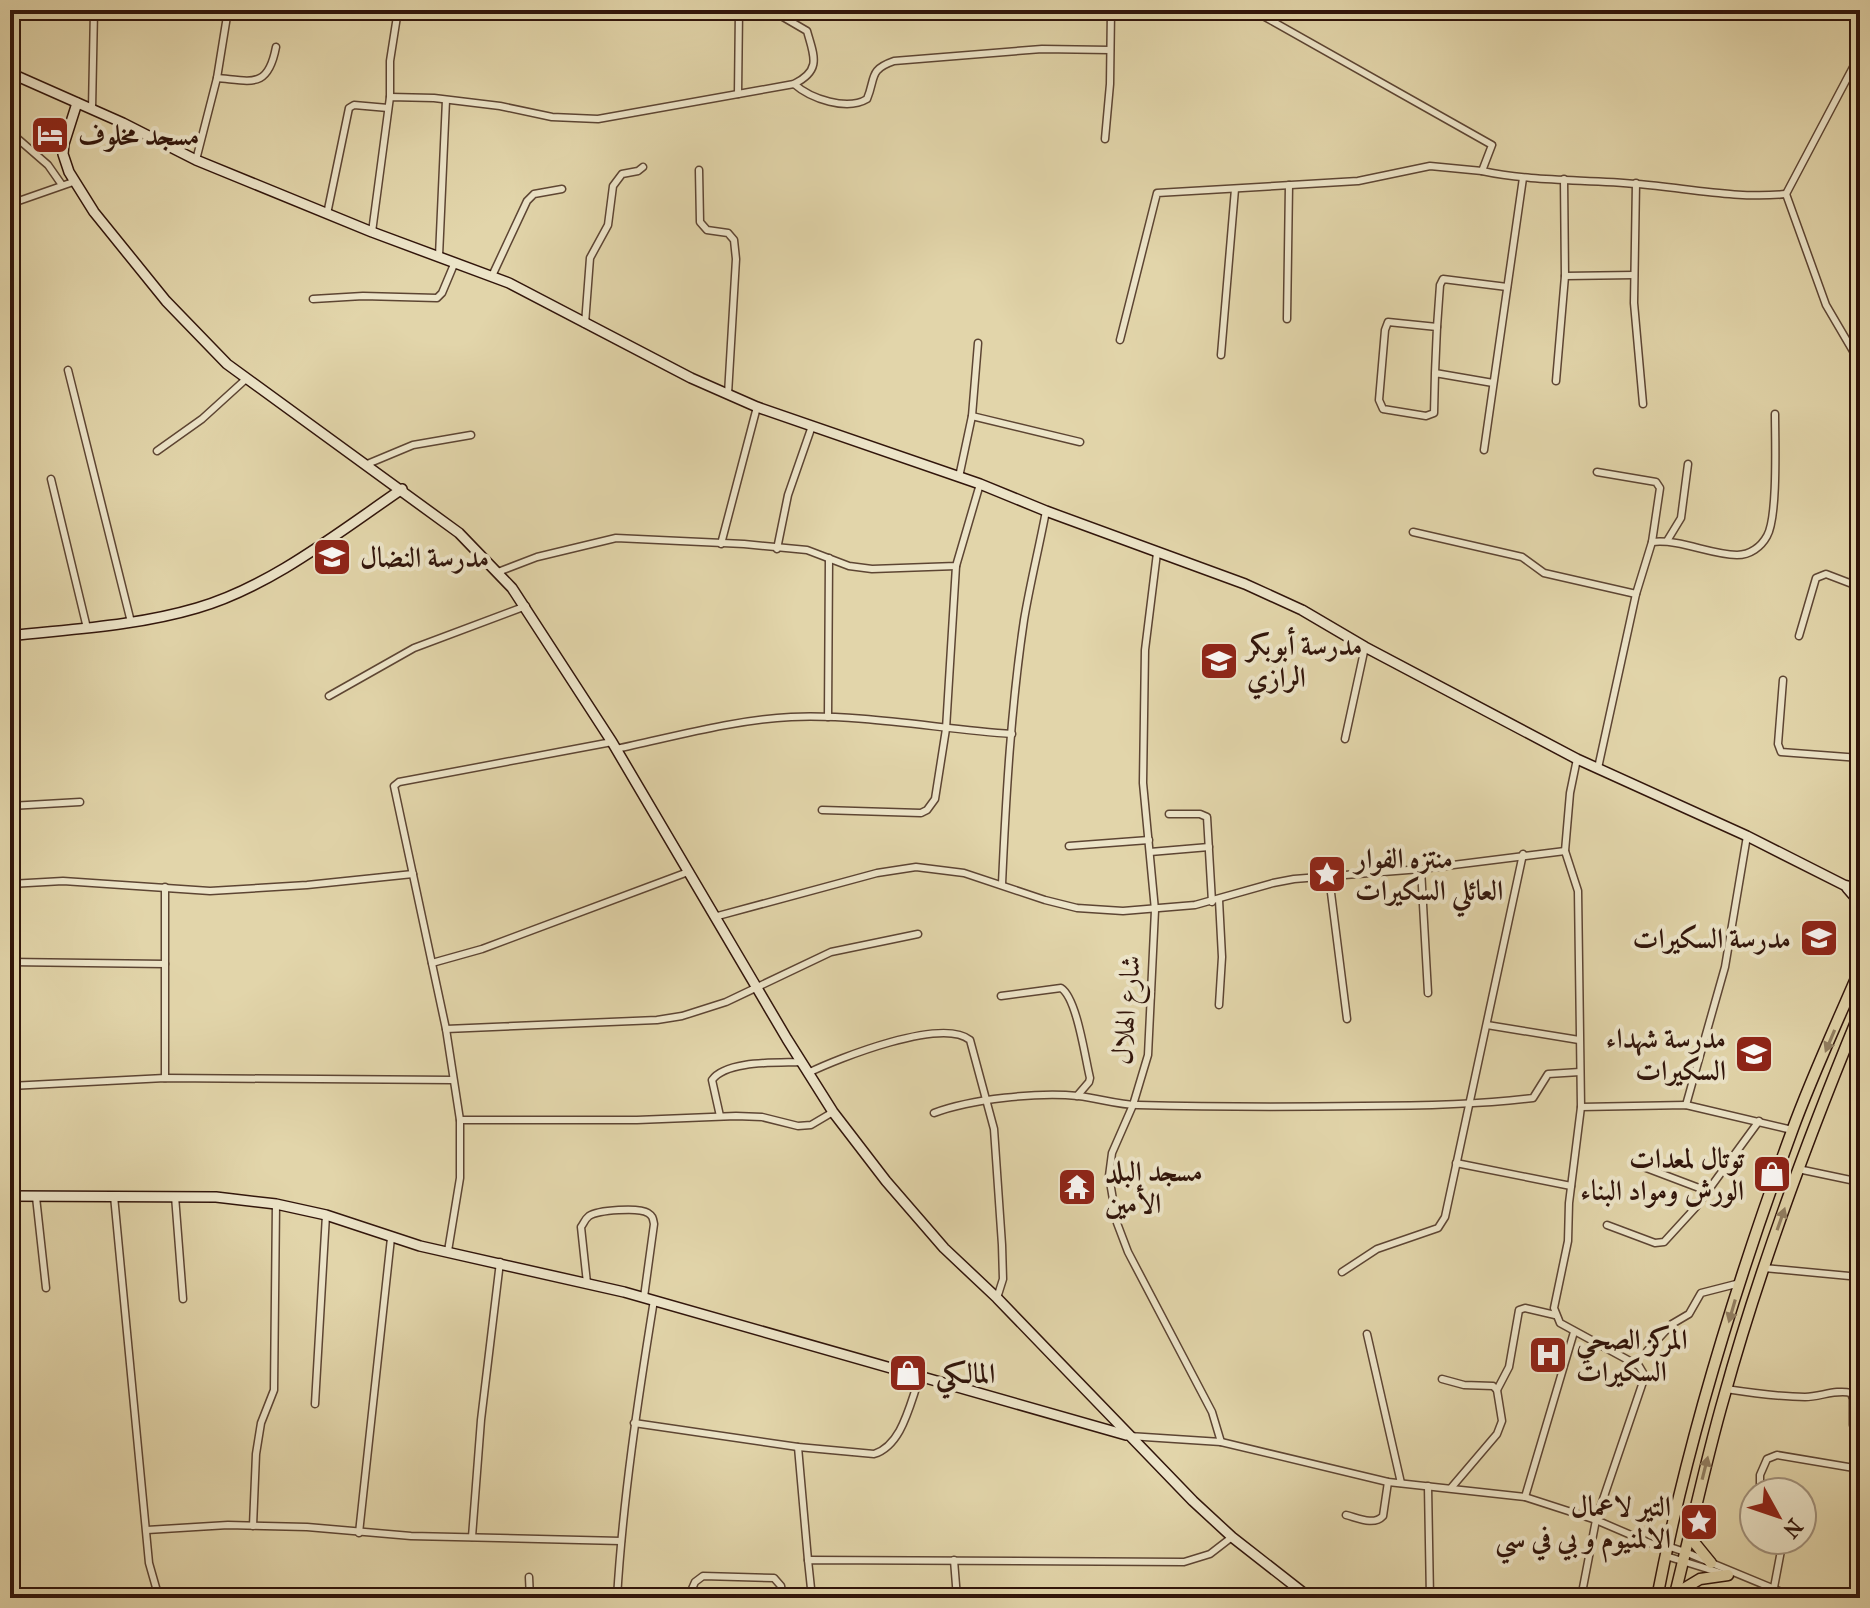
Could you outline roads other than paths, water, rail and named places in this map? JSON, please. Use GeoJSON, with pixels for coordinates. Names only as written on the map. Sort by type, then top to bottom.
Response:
{"type":"FeatureCollection","features":[{"type":"Feature","properties":{"kind":"main road"},"geometry":{"type":"LineString","coordinates":[[1657,1598],[1664,1550],[1740,1283],[1792,1130],[1860,969]]}},
{"type":"Feature","properties":{"kind":"main road"},"geometry":{"type":"LineString","coordinates":[[1675,1596],[1726,1389],[1764,1268],[1798,1169],[1860,1012]]}},
{"type":"Feature","properties":{"kind":"main road"},"geometry":{"type":"LineString","coordinates":[[1689,1536],[1711,1563]]}},
{"type":"Feature","properties":{"kind":"main road"},"geometry":{"type":"LineString","coordinates":[[1675,1596],[1700,1579],[1728,1575]]}},
{"type":"Feature","properties":{"kind":"street"},"geometry":{"type":"LineString","coordinates":[[92,109],[94,10]]}},
{"type":"Feature","properties":{"kind":"street"},"geometry":{"type":"LineString","coordinates":[[196,160],[217,78],[228,10]]}},
{"type":"Feature","properties":{"kind":"street"},"geometry":{"type":"LineString","coordinates":[[372,232],[398,10]]}},
{"type":"Feature","properties":{"kind":"street"},"geometry":{"type":"LineString","coordinates":[[738,94],[739,10]]}},
{"type":"Feature","properties":{"kind":"street"},"geometry":{"type":"LineString","coordinates":[[390,97],[446,100],[500,106],[552,117],[598,119],[794,84],[812,71],[812,50],[807,31],[783,17],[779,10]]}},
{"type":"Feature","properties":{"kind":"street"},"geometry":{"type":"LineString","coordinates":[[1105,139],[1111,10]]}},
{"type":"Feature","properties":{"kind":"street"},"geometry":{"type":"LineString","coordinates":[[1258,10],[1265,17],[1492,145],[1482,171]]}},
{"type":"Feature","properties":{"kind":"street"},"geometry":{"type":"LineString","coordinates":[[217,78],[262,78],[272,68],[276,47]]}},
{"type":"Feature","properties":{"kind":"street"},"geometry":{"type":"LineString","coordinates":[[794,84],[811,97],[848,104],[867,99],[874,74],[883,65],[894,61],[1014,51],[1110,50]]}},
{"type":"Feature","properties":{"kind":"street"},"geometry":{"type":"LineString","coordinates":[[1860,54],[1786,194],[1826,305],[1860,363]]}},
{"type":"Feature","properties":{"kind":"street"},"geometry":{"type":"LineString","coordinates":[[10,73],[196,160],[372,232],[492,276],[691,378],[757,407],[980,484],[1245,584],[1302,610],[1365,647],[1577,759],[1747,836],[1844,885],[1860,889]]}},
{"type":"Feature","properties":{"kind":"street"},"geometry":{"type":"LineString","coordinates":[[439,256],[446,100]]}},
{"type":"Feature","properties":{"kind":"street"},"geometry":{"type":"LineString","coordinates":[[77,103],[66,133],[63,154],[73,182],[166,301],[227,364],[459,533],[526,606],[614,746],[755,989],[833,1112],[886,1181],[944,1248],[997,1298],[1129,1436],[1232,1537],[1310,1598]]}},
{"type":"Feature","properties":{"kind":"street"},"geometry":{"type":"LineString","coordinates":[[327,214],[349,108],[354,105],[388,108]]}},
{"type":"Feature","properties":{"kind":"street"},"geometry":{"type":"LineString","coordinates":[[10,132],[57,175],[62,185]]}},
{"type":"Feature","properties":{"kind":"street"},"geometry":{"type":"LineString","coordinates":[[1120,340],[1157,193],[1358,181],[1430,166],[1523,178],[1636,183],[1754,197],[1786,194]]}},
{"type":"Feature","properties":{"kind":"street"},"geometry":{"type":"LineString","coordinates":[[585,324],[590,258],[608,225],[613,186],[622,174],[643,167]]}},
{"type":"Feature","properties":{"kind":"street"},"geometry":{"type":"LineString","coordinates":[[699,170],[700,222],[707,230],[728,233],[734,240],[736,259],[728,394]]}},
{"type":"Feature","properties":{"kind":"street"},"geometry":{"type":"LineString","coordinates":[[1484,450],[1523,178]]}},
{"type":"Feature","properties":{"kind":"street"},"geometry":{"type":"LineString","coordinates":[[1556,381],[1565,276],[1564,179]]}},
{"type":"Feature","properties":{"kind":"street"},"geometry":{"type":"LineString","coordinates":[[10,204],[73,182]]}},
{"type":"Feature","properties":{"kind":"street"},"geometry":{"type":"LineString","coordinates":[[1636,183],[1634,303],[1643,404]]}},
{"type":"Feature","properties":{"kind":"street"},"geometry":{"type":"LineString","coordinates":[[1287,319],[1289,185]]}},
{"type":"Feature","properties":{"kind":"street"},"geometry":{"type":"LineString","coordinates":[[492,276],[527,201],[534,194],[562,189]]}},
{"type":"Feature","properties":{"kind":"street"},"geometry":{"type":"LineString","coordinates":[[1221,355],[1235,189]]}},
{"type":"Feature","properties":{"kind":"street"},"geometry":{"type":"LineString","coordinates":[[10,239],[16,253]]}},
{"type":"Feature","properties":{"kind":"street"},"geometry":{"type":"LineString","coordinates":[[313,299],[363,296],[437,298],[455,262]]}},
{"type":"Feature","properties":{"kind":"street"},"geometry":{"type":"LineString","coordinates":[[1565,276],[1634,275]]}},
{"type":"Feature","properties":{"kind":"street"},"geometry":{"type":"LineString","coordinates":[[1437,327],[1388,322],[1380,405],[1389,412],[1431,415],[1436,408],[1437,327],[1443,279],[1507,287]]}},
{"type":"Feature","properties":{"kind":"street"},"geometry":{"type":"LineString","coordinates":[[959,477],[972,416],[978,343]]}},
{"type":"Feature","properties":{"kind":"street"},"geometry":{"type":"LineString","coordinates":[[68,370],[131,622]]}},
{"type":"Feature","properties":{"kind":"street"},"geometry":{"type":"LineString","coordinates":[[1435,373],[1493,383]]}},
{"type":"Feature","properties":{"kind":"street"},"geometry":{"type":"LineString","coordinates":[[157,451],[202,419],[246,379]]}},
{"type":"Feature","properties":{"kind":"street"},"geometry":{"type":"LineString","coordinates":[[721,544],[757,407]]}},
{"type":"Feature","properties":{"kind":"street"},"geometry":{"type":"LineString","coordinates":[[1652,542],[1667,541],[1737,555],[1749,554],[1766,538],[1771,526],[1775,414]]}},
{"type":"Feature","properties":{"kind":"street"},"geometry":{"type":"LineString","coordinates":[[972,416],[1080,442]]}},
{"type":"Feature","properties":{"kind":"street"},"geometry":{"type":"LineString","coordinates":[[777,549],[788,495],[812,426]]}},
{"type":"Feature","properties":{"kind":"street"},"geometry":{"type":"LineString","coordinates":[[365,465],[413,445],[471,435]]}},
{"type":"Feature","properties":{"kind":"street"},"geometry":{"type":"LineString","coordinates":[[1667,541],[1681,518],[1688,464]]}},
{"type":"Feature","properties":{"kind":"street"},"geometry":{"type":"LineString","coordinates":[[1597,472],[1660,485],[1652,542],[1636,594],[1598,768]]}},
{"type":"Feature","properties":{"kind":"street"},"geometry":{"type":"LineString","coordinates":[[51,479],[87,628]]}},
{"type":"Feature","properties":{"kind":"street"},"geometry":{"type":"LineString","coordinates":[[822,810],[921,813],[935,799],[946,729],[956,566],[980,484]]}},
{"type":"Feature","properties":{"kind":"street"},"geometry":{"type":"LineString","coordinates":[[11,633],[87,628],[199,608],[244,590],[284,568],[402,489]]}},
{"type":"Feature","properties":{"kind":"street"},"geometry":{"type":"LineString","coordinates":[[1002,884],[1007,784],[1025,617],[1046,511]]}},
{"type":"Feature","properties":{"kind":"street"},"geometry":{"type":"LineString","coordinates":[[1413,532],[1522,557],[1544,573],[1636,594]]}},
{"type":"Feature","properties":{"kind":"street"},"geometry":{"type":"LineString","coordinates":[[498,572],[537,557],[616,538],[807,550],[849,566],[872,569],[956,566]]}},
{"type":"Feature","properties":{"kind":"street","name":"شارع الهلال"},"geometry":{"type":"LineString","coordinates":[[1157,553],[1145,650],[1143,783],[1155,910],[1148,1055],[1133,1105],[1117,1139],[1109,1176],[1117,1223],[1128,1252],[1212,1412],[1221,1442]]}},
{"type":"Feature","properties":{"kind":"street"},"geometry":{"type":"LineString","coordinates":[[828,717],[829,558]]}},
{"type":"Feature","properties":{"kind":"street"},"geometry":{"type":"LineString","coordinates":[[1799,636],[1816,578],[1826,574],[1860,587]]}},
{"type":"Feature","properties":{"kind":"street"},"geometry":{"type":"LineString","coordinates":[[329,696],[414,648],[526,606]]}},
{"type":"Feature","properties":{"kind":"street"},"geometry":{"type":"LineString","coordinates":[[1345,739],[1365,647]]}},
{"type":"Feature","properties":{"kind":"street"},"geometry":{"type":"LineString","coordinates":[[1783,680],[1778,744],[1781,752],[1860,758]]}},
{"type":"Feature","properties":{"kind":"street"},"geometry":{"type":"LineString","coordinates":[[448,1251],[460,1178],[460,1120],[446,1029],[397,810],[396,784],[790,717],[828,717],[1012,734]]}},
{"type":"Feature","properties":{"kind":"street"},"geometry":{"type":"LineString","coordinates":[[1577,759],[1570,793],[1565,851],[1578,891],[1581,1107],[1568,1241],[1554,1308],[1560,1323],[1639,1366],[1645,1376],[1596,1520],[1581,1598]]}},
{"type":"Feature","properties":{"kind":"street"},"geometry":{"type":"LineString","coordinates":[[10,806],[80,802]]}},
{"type":"Feature","properties":{"kind":"street"},"geometry":{"type":"LineString","coordinates":[[1169,814],[1204,815],[1208,822],[1222,957],[1219,1005]]}},
{"type":"Feature","properties":{"kind":"street"},"geometry":{"type":"LineString","coordinates":[[1686,1105],[1725,967],[1747,836]]}},
{"type":"Feature","properties":{"kind":"street"},"geometry":{"type":"LineString","coordinates":[[1069,846],[1149,840]]}},
{"type":"Feature","properties":{"kind":"street"},"geometry":{"type":"LineString","coordinates":[[1150,852],[1209,847]]}},
{"type":"Feature","properties":{"kind":"street"},"geometry":{"type":"LineString","coordinates":[[714,917],[877,873],[916,867],[964,873],[1077,908],[1123,911],[1155,910],[1216,901],[1273,883],[1565,851]]}},
{"type":"Feature","properties":{"kind":"street"},"geometry":{"type":"LineString","coordinates":[[1342,1272],[1377,1249],[1438,1228],[1445,1217],[1523,854]]}},
{"type":"Feature","properties":{"kind":"street"},"geometry":{"type":"LineString","coordinates":[[1421,869],[1428,993]]}},
{"type":"Feature","properties":{"kind":"street"},"geometry":{"type":"LineString","coordinates":[[432,963],[495,945],[688,872]]}},
{"type":"Feature","properties":{"kind":"street"},"geometry":{"type":"LineString","coordinates":[[10,884],[63,881],[210,891],[413,874]]}},
{"type":"Feature","properties":{"kind":"street"},"geometry":{"type":"LineString","coordinates":[[1329,877],[1347,1019]]}},
{"type":"Feature","properties":{"kind":"street"},"geometry":{"type":"LineString","coordinates":[[1844,885],[1860,903]]}},
{"type":"Feature","properties":{"kind":"street"},"geometry":{"type":"LineString","coordinates":[[165,887],[165,1078]]}},
{"type":"Feature","properties":{"kind":"street"},"geometry":{"type":"LineString","coordinates":[[446,1029],[670,1018],[701,1011],[755,989],[831,952],[918,934]]}},
{"type":"Feature","properties":{"kind":"street"},"geometry":{"type":"LineString","coordinates":[[10,962],[165,964]]}},
{"type":"Feature","properties":{"kind":"street"},"geometry":{"type":"LineString","coordinates":[[1001,996],[1061,988],[1066,991],[1090,1078],[1077,1096]]}},
{"type":"Feature","properties":{"kind":"street"},"geometry":{"type":"LineString","coordinates":[[1487,1025],[1579,1040]]}},
{"type":"Feature","properties":{"kind":"street"},"geometry":{"type":"LineString","coordinates":[[808,1073],[897,1041],[933,1034],[963,1034],[970,1040],[994,1129],[1003,1279],[997,1298]]}},
{"type":"Feature","properties":{"kind":"street"},"geometry":{"type":"LineString","coordinates":[[720,1116],[712,1080],[716,1075],[739,1066],[801,1062]]}},
{"type":"Feature","properties":{"kind":"street"},"geometry":{"type":"LineString","coordinates":[[934,1113],[952,1106],[1052,1094],[1133,1105],[1292,1108],[1468,1105],[1533,1098],[1548,1074],[1580,1072]]}},
{"type":"Feature","properties":{"kind":"street"},"geometry":{"type":"LineString","coordinates":[[10,1086],[165,1078],[453,1080]]}},
{"type":"Feature","properties":{"kind":"street"},"geometry":{"type":"LineString","coordinates":[[1581,1107],[1686,1105],[1792,1130]]}},
{"type":"Feature","properties":{"kind":"street"},"geometry":{"type":"LineString","coordinates":[[460,1120],[637,1120],[720,1116],[762,1117],[798,1126],[811,1125],[833,1112]]}},
{"type":"Feature","properties":{"kind":"street"},"geometry":{"type":"LineString","coordinates":[[1607,1225],[1660,1244],[1666,1240],[1696,1207],[1759,1121]]}},
{"type":"Feature","properties":{"kind":"street"},"geometry":{"type":"LineString","coordinates":[[1798,1169],[1857,1181],[1860,1157]]}},
{"type":"Feature","properties":{"kind":"street"},"geometry":{"type":"LineString","coordinates":[[1456,1163],[1571,1186]]}},
{"type":"Feature","properties":{"kind":"street"},"geometry":{"type":"LineString","coordinates":[[1633,1163],[1707,1191]]}},
{"type":"Feature","properties":{"kind":"street"},"geometry":{"type":"LineString","coordinates":[[10,1196],[216,1197],[276,1204],[326,1215],[391,1238],[649,1298],[1129,1436],[1221,1442],[1388,1482],[1525,1497],[1596,1520],[1664,1550],[1711,1563],[1796,1598]]}},
{"type":"Feature","properties":{"kind":"street"},"geometry":{"type":"LineString","coordinates":[[114,1196],[149,1563],[159,1598]]}},
{"type":"Feature","properties":{"kind":"street"},"geometry":{"type":"LineString","coordinates":[[175,1196],[183,1299]]}},
{"type":"Feature","properties":{"kind":"street"},"geometry":{"type":"LineString","coordinates":[[36,1197],[46,1288]]}},
{"type":"Feature","properties":{"kind":"street"},"geometry":{"type":"LineString","coordinates":[[253,1526],[258,1439],[274,1390],[276,1204]]}},
{"type":"Feature","properties":{"kind":"street"},"geometry":{"type":"LineString","coordinates":[[587,1283],[581,1227],[584,1221],[590,1215],[614,1210],[646,1211],[652,1216],[649,1298],[617,1598]]}},
{"type":"Feature","properties":{"kind":"street"},"geometry":{"type":"LineString","coordinates":[[315,1404],[326,1215]]}},
{"type":"Feature","properties":{"kind":"street"},"geometry":{"type":"LineString","coordinates":[[359,1533],[391,1238]]}},
{"type":"Feature","properties":{"kind":"street"},"geometry":{"type":"LineString","coordinates":[[472,1537],[481,1420],[500,1262]]}},
{"type":"Feature","properties":{"kind":"street"},"geometry":{"type":"LineString","coordinates":[[1764,1268],[1860,1277]]}},
{"type":"Feature","properties":{"kind":"street"},"geometry":{"type":"LineString","coordinates":[[1647,1351],[1672,1324],[1689,1314],[1701,1293],[1740,1283]]}},
{"type":"Feature","properties":{"kind":"street"},"geometry":{"type":"LineString","coordinates":[[1451,1488],[1501,1426],[1497,1390],[1509,1367],[1519,1310],[1525,1308],[1555,1315]]}},
{"type":"Feature","properties":{"kind":"street"},"geometry":{"type":"LineString","coordinates":[[1525,1497],[1574,1332]]}},
{"type":"Feature","properties":{"kind":"street"},"geometry":{"type":"LineString","coordinates":[[1367,1334],[1401,1483]]}},
{"type":"Feature","properties":{"kind":"street"},"geometry":{"type":"LineString","coordinates":[[634,1423],[798,1447],[874,1454],[886,1450],[894,1441],[920,1377]]}},
{"type":"Feature","properties":{"kind":"street"},"geometry":{"type":"LineString","coordinates":[[1442,1379],[1464,1385],[1488,1384],[1497,1390]]}},
{"type":"Feature","properties":{"kind":"street"},"geometry":{"type":"LineString","coordinates":[[1726,1389],[1808,1397],[1851,1393],[1853,1425],[1860,1432]]}},
{"type":"Feature","properties":{"kind":"street"},"geometry":{"type":"LineString","coordinates":[[798,1447],[812,1598]]}},
{"type":"Feature","properties":{"kind":"street"},"geometry":{"type":"LineString","coordinates":[[1760,1476],[1767,1459],[1777,1455],[1860,1469]]}},
{"type":"Feature","properties":{"kind":"street"},"geometry":{"type":"LineString","coordinates":[[1346,1515],[1373,1522],[1380,1520],[1388,1482]]}},
{"type":"Feature","properties":{"kind":"street"},"geometry":{"type":"LineString","coordinates":[[1428,1486],[1430,1598]]}},
{"type":"Feature","properties":{"kind":"street"},"geometry":{"type":"LineString","coordinates":[[147,1530],[307,1527],[359,1533],[621,1541]]}},
{"type":"Feature","properties":{"kind":"street"},"geometry":{"type":"LineString","coordinates":[[808,1560],[1184,1562],[1210,1554],[1232,1537]]}},
{"type":"Feature","properties":{"kind":"street"},"geometry":{"type":"LineString","coordinates":[[1684,1556],[1728,1575],[1743,1577]]}},
{"type":"Feature","properties":{"kind":"street"},"geometry":{"type":"LineString","coordinates":[[1772,1598],[1780,1556]]}},
{"type":"Feature","properties":{"kind":"street"},"geometry":{"type":"LineString","coordinates":[[954,1560],[957,1598]]}},
{"type":"Feature","properties":{"kind":"street"},"geometry":{"type":"LineString","coordinates":[[688,1598],[695,1582],[703,1576],[774,1578],[781,1586],[783,1598]]}},
{"type":"Feature","properties":{"kind":"street"},"geometry":{"type":"LineString","coordinates":[[529,1577],[530,1598]]}},
{"type":"Feature","properties":{"kind":"place","name":"مسجد مخلوف"},"geometry":{"type":"Point","coordinates":[50,135]}},
{"type":"Feature","properties":{"kind":"place","name":"مدرسة النضال"},"geometry":{"type":"Point","coordinates":[332,557]}},
{"type":"Feature","properties":{"kind":"place","name":"مدرسة أبوبكر الرازي"},"geometry":{"type":"Point","coordinates":[1219,661]}},
{"type":"Feature","properties":{"kind":"place","name":"منتزه الفوار العائلي السكيرات"},"geometry":{"type":"Point","coordinates":[1327,874]}},
{"type":"Feature","properties":{"kind":"place","name":"مدرسة السكيرات"},"geometry":{"type":"Point","coordinates":[1819,938]}},
{"type":"Feature","properties":{"kind":"place","name":"مدرسة شهداء السكيرات"},"geometry":{"type":"Point","coordinates":[1754,1054]}},
{"type":"Feature","properties":{"kind":"place","name":"توتال لمعدات الورش ومواد البناء"},"geometry":{"type":"Point","coordinates":[1772,1174]}},
{"type":"Feature","properties":{"kind":"place","name":"مسجد البلد الأمين"},"geometry":{"type":"Point","coordinates":[1077,1187]}},
{"type":"Feature","properties":{"kind":"place","name":"المركز الصحي السكيرات"},"geometry":{"type":"Point","coordinates":[1548,1355]}},
{"type":"Feature","properties":{"kind":"place","name":"المالكي"},"geometry":{"type":"Point","coordinates":[908,1373]}},
{"type":"Feature","properties":{"kind":"place","name":"التير لاعمال الالمنيوم و بي في سي"},"geometry":{"type":"Point","coordinates":[1699,1522]}}]}
